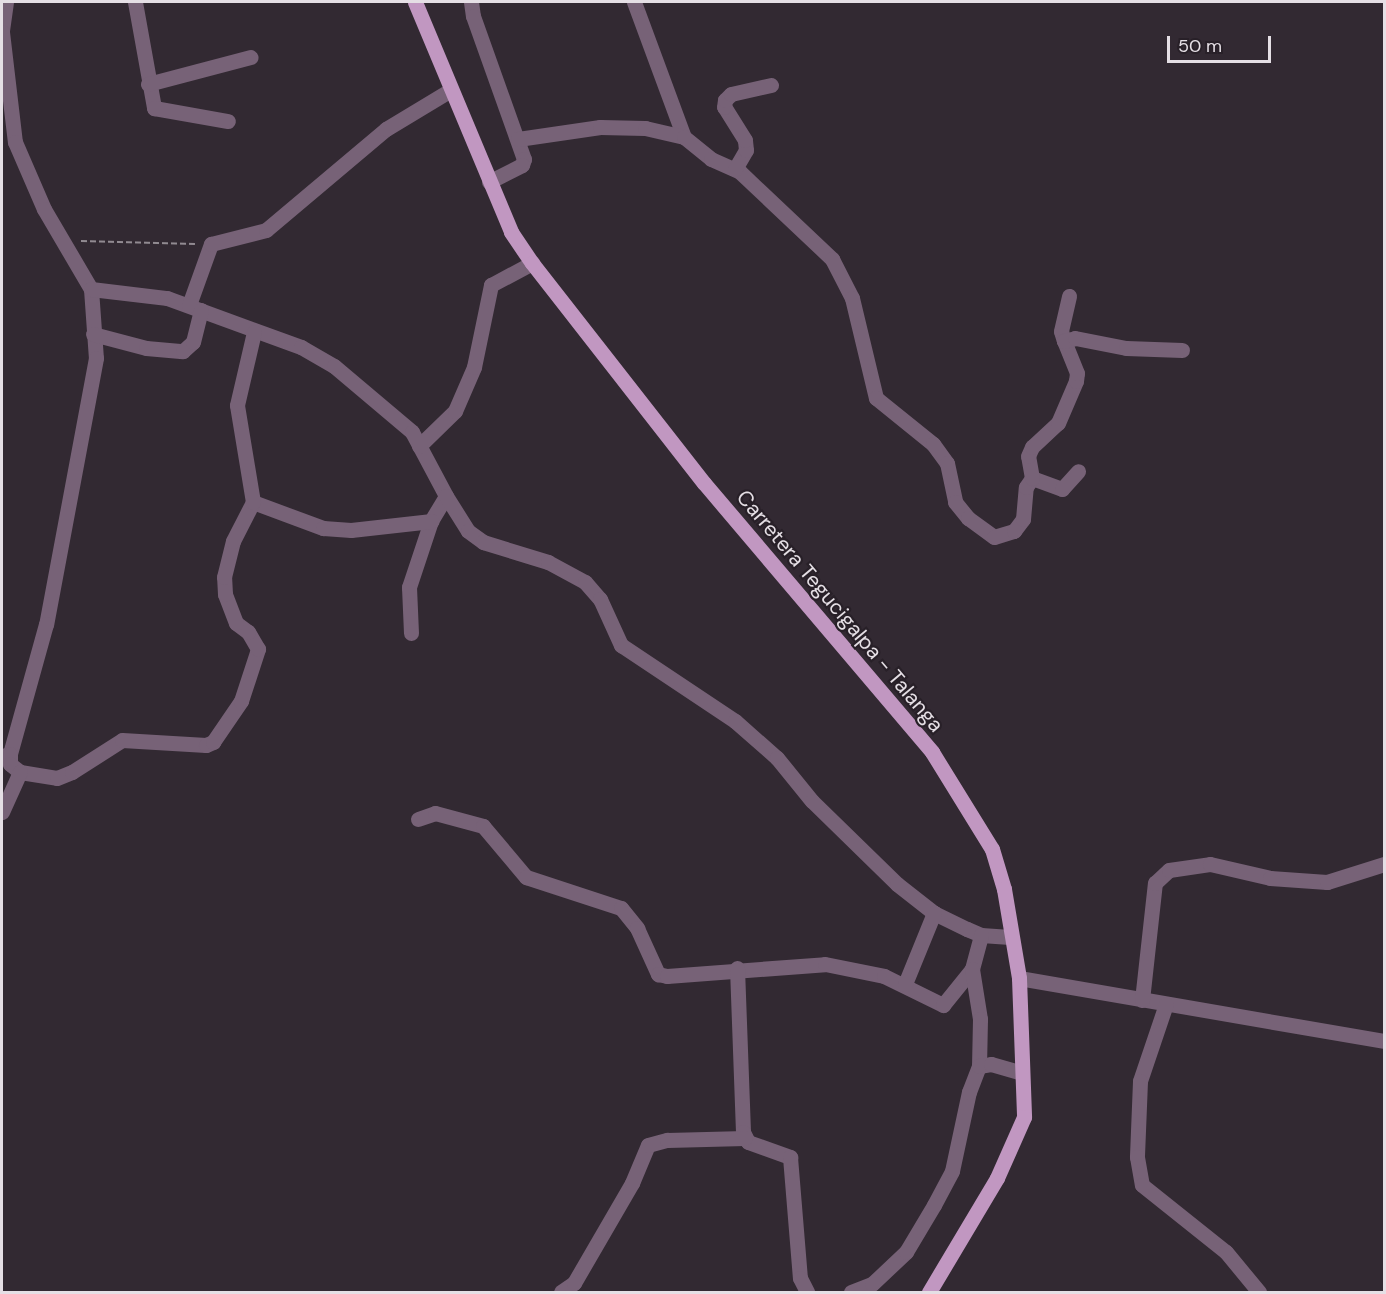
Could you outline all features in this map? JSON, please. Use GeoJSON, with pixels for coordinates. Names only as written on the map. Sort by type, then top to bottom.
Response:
{"type":"FeatureCollection","features":[{"type":"Feature","properties":{"kind":"main road","name":"Carretera Tegucigalpa - Talanga"},"geometry":{"type":"LineString","coordinates":[[416,2],[449,90],[511,232],[532,263],[704,483],[932,752],[992,849],[1004,889],[1010,937],[1019,978],[1024,1117],[997,1178],[929,1293]]}},
{"type":"Feature","properties":{"kind":"street"},"geometry":{"type":"LineString","coordinates":[[6,2],[2,32],[8,141],[44,209],[91,288],[94,378],[48,613],[6,755],[10,764],[20,772],[57,778],[72,772],[122,740],[206,745],[213,742],[241,701],[258,649],[248,632],[236,623],[225,594],[224,577],[233,541],[253,502],[237,405],[254,332]]}},
{"type":"Feature","properties":{"kind":"street"},"geometry":{"type":"LineString","coordinates":[[135,2],[154,108],[228,121]]}},
{"type":"Feature","properties":{"kind":"street"},"geometry":{"type":"LineString","coordinates":[[471,2],[473,16],[524,154],[522,165],[489,182]]}},
{"type":"Feature","properties":{"kind":"street"},"geometry":{"type":"LineString","coordinates":[[634,2],[684,138]]}},
{"type":"Feature","properties":{"kind":"street"},"geometry":{"type":"LineString","coordinates":[[148,84],[251,57]]}},
{"type":"Feature","properties":{"kind":"street"},"geometry":{"type":"LineString","coordinates":[[735,169],[746,150],[745,140],[724,107],[725,100],[731,94],[771,85]]}},
{"type":"Feature","properties":{"kind":"street"},"geometry":{"type":"LineString","coordinates":[[93,334],[146,348],[183,351],[193,342],[195,308],[211,244],[266,230],[386,129],[449,90]]}},
{"type":"Feature","properties":{"kind":"street"},"geometry":{"type":"LineString","coordinates":[[518,139],[621,125],[684,138],[711,159],[735,169],[812,235],[832,259],[852,298],[876,398],[933,444],[947,464],[955,502],[968,518],[994,537],[1014,531],[1023,519],[1026,487],[1032,478],[1028,456],[1032,447],[1058,423],[1076,381],[1077,373],[1060,331],[1069,296]]}},
{"type":"Feature","properties":{"kind":"street"},"geometry":{"type":"LineString","coordinates":[[419,446],[455,411],[474,367],[491,285],[532,263]]}},
{"type":"Feature","properties":{"kind":"street"},"geometry":{"type":"LineString","coordinates":[[91,288],[136,291],[195,308],[254,332],[301,347],[334,366],[412,432],[446,496],[468,531],[483,542],[548,562],[585,582],[600,599],[621,645],[735,721],[777,758],[854,844],[934,913],[981,935],[1010,937]]}},
{"type":"Feature","properties":{"kind":"street"},"geometry":{"type":"LineString","coordinates":[[1064,341],[1075,338],[1126,348],[1182,350]]}},
{"type":"Feature","properties":{"kind":"street"},"geometry":{"type":"LineString","coordinates":[[1032,478],[1062,489],[1078,471]]}},
{"type":"Feature","properties":{"kind":"street"},"geometry":{"type":"LineString","coordinates":[[411,633],[407,597],[431,520],[446,496]]}},
{"type":"Feature","properties":{"kind":"street"},"geometry":{"type":"LineString","coordinates":[[253,502],[323,528],[351,530],[431,520]]}},
{"type":"Feature","properties":{"kind":"street"},"geometry":{"type":"LineString","coordinates":[[2,812],[20,772]]}},
{"type":"Feature","properties":{"kind":"street"},"geometry":{"type":"LineString","coordinates":[[418,819],[435,813],[483,826],[526,877],[621,908],[637,928],[658,974],[667,976],[737,968],[825,964],[905,984],[943,1005],[972,969]]}},
{"type":"Feature","properties":{"kind":"street"},"geometry":{"type":"LineString","coordinates":[[1142,1000],[1155,883],[1169,870],[1210,864],[1270,878],[1327,882],[1384,864]]}},
{"type":"Feature","properties":{"kind":"street"},"geometry":{"type":"LineString","coordinates":[[905,984],[934,913]]}},
{"type":"Feature","properties":{"kind":"street"},"geometry":{"type":"LineString","coordinates":[[851,1293],[872,1284],[906,1252],[952,1171],[969,1092],[979,1066],[980,1019],[972,969],[981,935]]}},
{"type":"Feature","properties":{"kind":"street"},"geometry":{"type":"LineString","coordinates":[[737,968],[745,1138]]}},
{"type":"Feature","properties":{"kind":"street"},"geometry":{"type":"LineString","coordinates":[[1019,978],[1384,1041]]}},
{"type":"Feature","properties":{"kind":"street"},"geometry":{"type":"LineString","coordinates":[[1166,1004],[1140,1081],[1137,1157],[1142,1185],[1226,1252],[1259,1293]]}},
{"type":"Feature","properties":{"kind":"street"},"geometry":{"type":"LineString","coordinates":[[979,1066],[991,1064],[1022,1073]]}},
{"type":"Feature","properties":{"kind":"street"},"geometry":{"type":"LineString","coordinates":[[561,1293],[574,1283],[632,1184],[648,1144],[668,1140],[745,1138],[790,1157],[800,1278],[807,1293]]}},
{"type":"Feature","properties":{"kind":"path"},"geometry":{"type":"LineString","coordinates":[[63,240],[211,244]]}}]}
